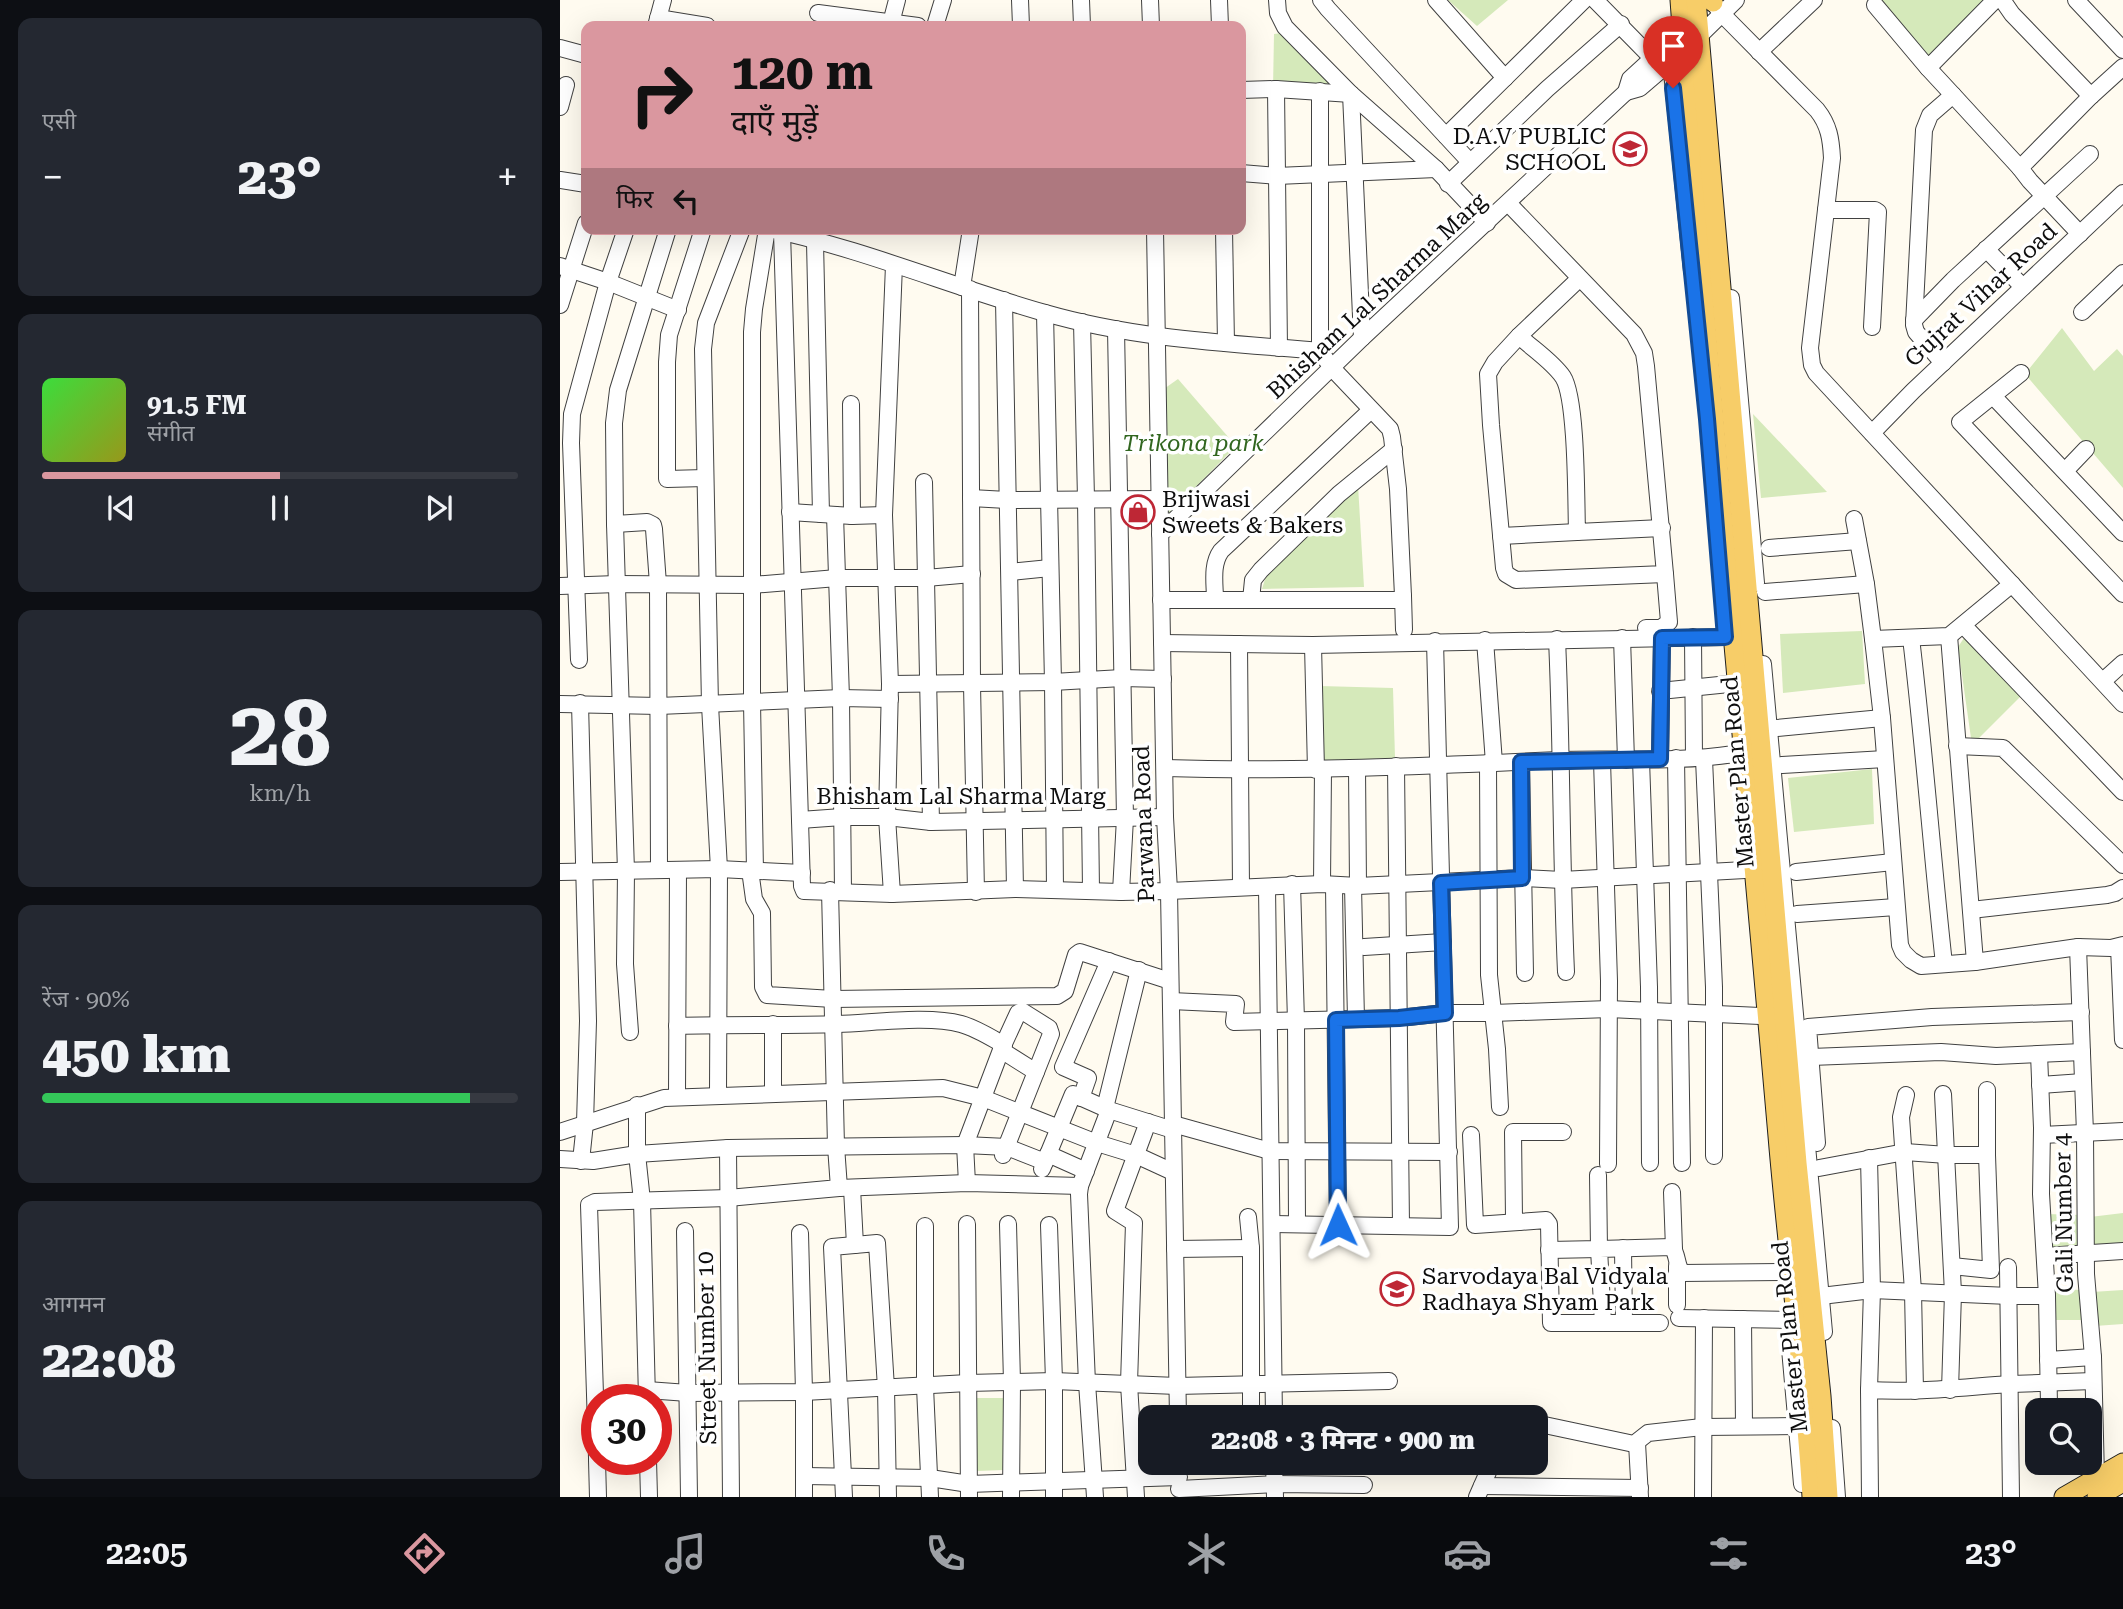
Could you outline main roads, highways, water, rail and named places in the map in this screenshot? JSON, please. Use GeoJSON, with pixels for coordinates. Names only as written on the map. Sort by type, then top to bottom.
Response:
{"type":"FeatureCollection","features":[{"type":"Feature","properties":{"kind":"main road","name":"Master Plan Road"},"geometry":{"type":"LineString","coordinates":[[1680,0],[1700,22],[1828,1497]]}},
{"type":"Feature","properties":{"kind":"main road","name":"Master Plan Road"},"geometry":{"type":"LineString","coordinates":[[1700,22],[1737,746],[1809,1439],[1812,1497]]}},
{"type":"Feature","properties":{"kind":"main road"},"geometry":{"type":"LineString","coordinates":[[2097,1487],[2123,1463]]}},
{"type":"Feature","properties":{"kind":"main road"},"geometry":{"type":"LineString","coordinates":[[2064,1497],[2123,1482]]}},
{"type":"Feature","properties":{"kind":"place","name":"D.A.V PUBLIC SCHOOL"},"geometry":{"type":"Point","coordinates":[1630,149]}},
{"type":"Feature","properties":{"kind":"place","name":"Brijwasi Sweets & Bakers"},"geometry":{"type":"Point","coordinates":[1138,512]}},
{"type":"Feature","properties":{"kind":"place","name":"Sarvodaya Bal Vidyala Radhaya Shyam Park"},"geometry":{"type":"Point","coordinates":[1397,1289]}},
{"type":"Feature","properties":{"kind":"park label","name":"Trikona park"},"geometry":{"type":"Point","coordinates":[1193,443]}}]}
